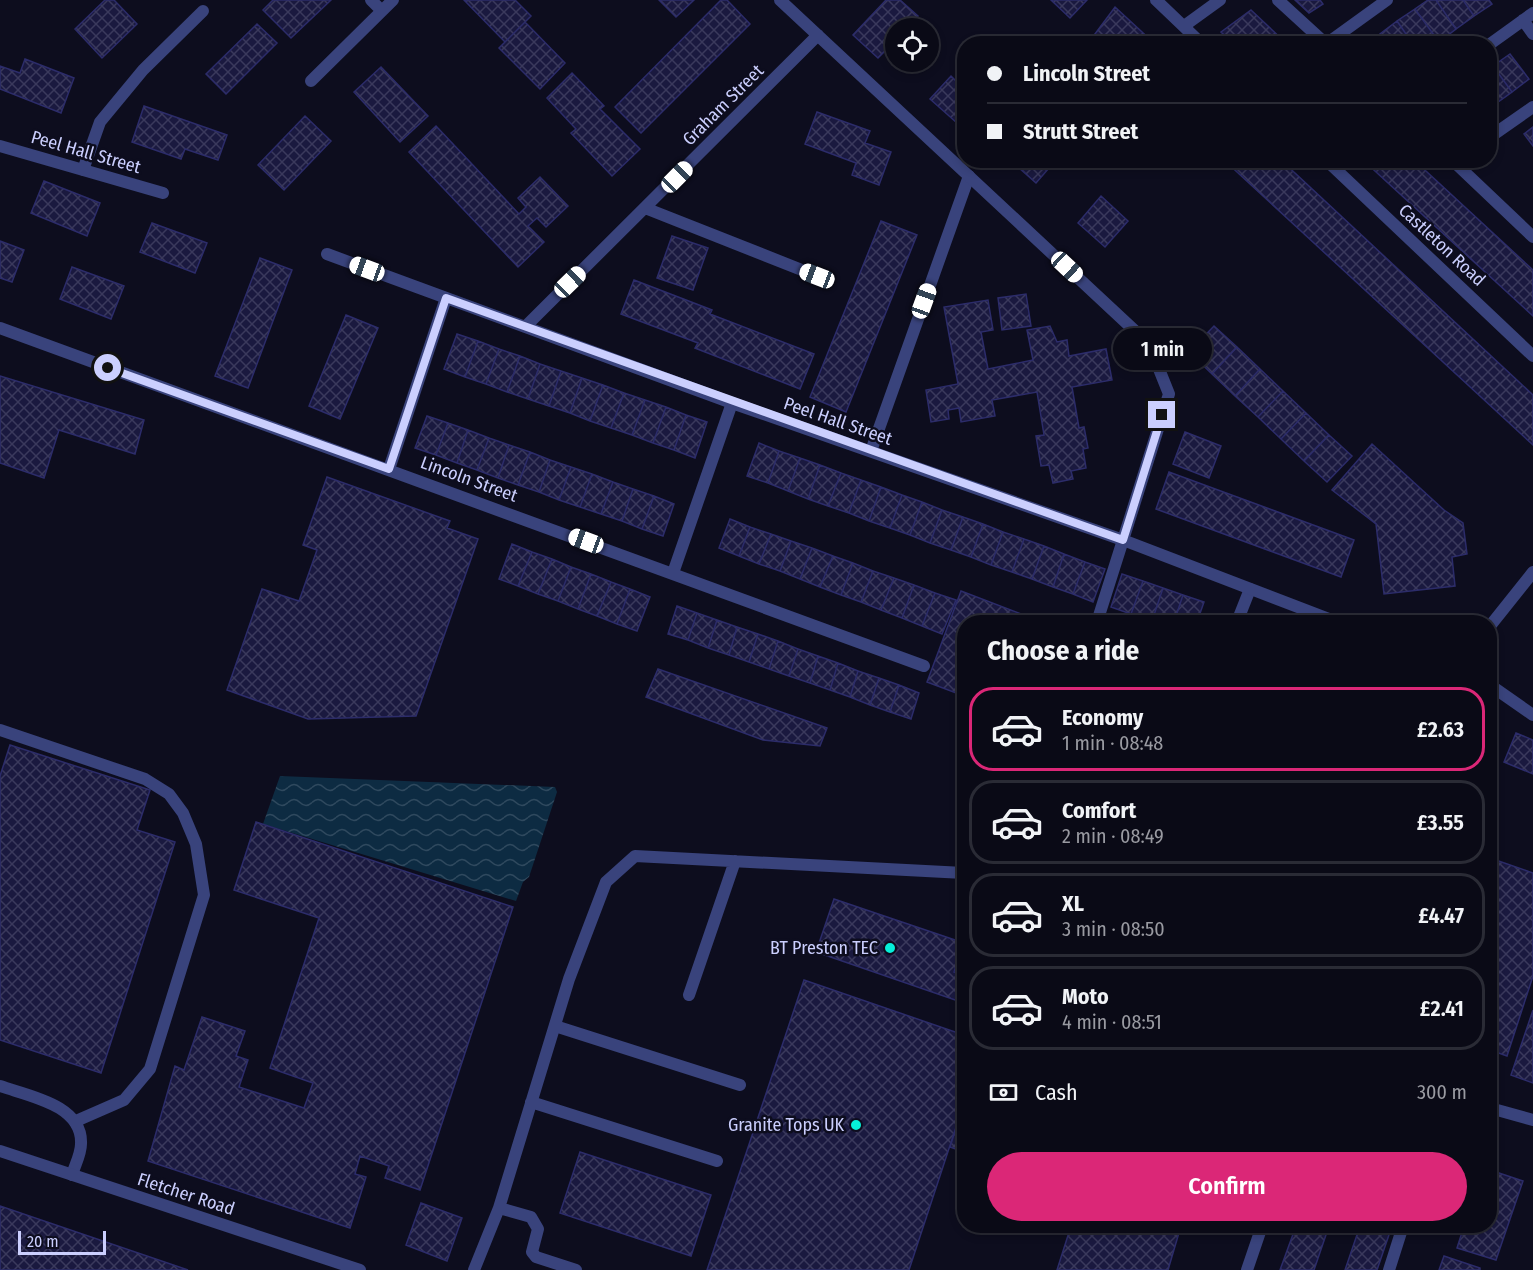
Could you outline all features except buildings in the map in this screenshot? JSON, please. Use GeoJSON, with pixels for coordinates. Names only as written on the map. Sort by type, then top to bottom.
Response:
{"type":"FeatureCollection","features":[{"type":"Feature","properties":{"kind":"street"},"geometry":{"type":"LineString","coordinates":[[371,0],[382,11]]}},
{"type":"Feature","properties":{"kind":"street"},"geometry":{"type":"LineString","coordinates":[[311,81],[393,0]]}},
{"type":"Feature","properties":{"kind":"street"},"geometry":{"type":"LineString","coordinates":[[780,0],[957,165]]}},
{"type":"Feature","properties":{"kind":"street"},"geometry":{"type":"LineString","coordinates":[[1156,0],[1194,36]]}},
{"type":"Feature","properties":{"kind":"street"},"geometry":{"type":"LineString","coordinates":[[1184,26],[1220,0]]}},
{"type":"Feature","properties":{"kind":"street"},"geometry":{"type":"LineString","coordinates":[[1278,0],[1317,36]]}},
{"type":"Feature","properties":{"kind":"street"},"geometry":{"type":"LineString","coordinates":[[1337,36],[1387,0]]}},
{"type":"Feature","properties":{"kind":"street"},"geometry":{"type":"LineString","coordinates":[[82,170],[100,122],[142,70],[203,11]]}},
{"type":"Feature","properties":{"kind":"street"},"geometry":{"type":"LineString","coordinates":[[1497,39],[1528,16],[1533,34]]}},
{"type":"Feature","properties":{"kind":"street","name":"Graham Street"},"geometry":{"type":"LineString","coordinates":[[525,327],[818,35]]}},
{"type":"Feature","properties":{"kind":"street"},"geometry":{"type":"LineString","coordinates":[[1497,132],[1533,107]]}},
{"type":"Feature","properties":{"kind":"street","name":"Peel Hall Street"},"geometry":{"type":"LineString","coordinates":[[0,146],[163,193]]}},
{"type":"Feature","properties":{"kind":"street"},"geometry":{"type":"LineString","coordinates":[[960,168],[1149,344],[1169,394],[1099,615]]}},
{"type":"Feature","properties":{"kind":"street","name":"Castleton Road"},"geometry":{"type":"LineString","coordinates":[[1334,168],[1533,356]]}},
{"type":"Feature","properties":{"kind":"street"},"geometry":{"type":"LineString","coordinates":[[1461,168],[1533,237]]}},
{"type":"Feature","properties":{"kind":"street"},"geometry":{"type":"LineString","coordinates":[[871,452],[969,176]]}},
{"type":"Feature","properties":{"kind":"street"},"geometry":{"type":"LineString","coordinates":[[645,208],[817,276]]}},
{"type":"Feature","properties":{"kind":"street","name":"Peel Hall Street"},"geometry":{"type":"LineString","coordinates":[[327,254],[732,403],[1123,540],[1319,615]]}},
{"type":"Feature","properties":{"kind":"street"},"geometry":{"type":"LineString","coordinates":[[389,469],[446,298]]}},
{"type":"Feature","properties":{"kind":"street","name":"Lincoln Street"},"geometry":{"type":"LineString","coordinates":[[0,328],[924,666]]}},
{"type":"Feature","properties":{"kind":"street"},"geometry":{"type":"LineString","coordinates":[[673,573],[732,403]]}},
{"type":"Feature","properties":{"kind":"street"},"geometry":{"type":"LineString","coordinates":[[1497,617],[1533,572]]}},
{"type":"Feature","properties":{"kind":"street"},"geometry":{"type":"LineString","coordinates":[[1240,615],[1250,589]]}},
{"type":"Feature","properties":{"kind":"street"},"geometry":{"type":"LineString","coordinates":[[1497,690],[1533,715]]}},
{"type":"Feature","properties":{"kind":"street"},"geometry":{"type":"LineString","coordinates":[[0,730],[145,779],[169,794],[183,813],[196,844],[204,895],[150,1069],[124,1100],[75,1121]]}},
{"type":"Feature","properties":{"kind":"street"},"geometry":{"type":"LineString","coordinates":[[474,1270],[499,1208],[569,979],[606,882],[635,856],[957,873]]}},
{"type":"Feature","properties":{"kind":"street"},"geometry":{"type":"LineString","coordinates":[[688,995],[735,861]]}},
{"type":"Feature","properties":{"kind":"street"},"geometry":{"type":"LineString","coordinates":[[555,1026],[740,1085]]}},
{"type":"Feature","properties":{"kind":"street"},"geometry":{"type":"LineString","coordinates":[[0,1086],[65,1111],[75,1121],[81,1134],[82,1146],[72,1175]]}},
{"type":"Feature","properties":{"kind":"street"},"geometry":{"type":"LineString","coordinates":[[531,1102],[717,1161]]}},
{"type":"Feature","properties":{"kind":"street"},"geometry":{"type":"LineString","coordinates":[[1497,1110],[1533,1120]]}},
{"type":"Feature","properties":{"kind":"street","name":"Fletcher Road"},"geometry":{"type":"LineString","coordinates":[[0,1151],[330,1265],[360,1270]]}},
{"type":"Feature","properties":{"kind":"street"},"geometry":{"type":"LineString","coordinates":[[499,1208],[531,1217],[538,1229],[532,1252],[536,1257],[576,1270]]}},
{"type":"Feature","properties":{"kind":"street"},"geometry":{"type":"LineString","coordinates":[[1247,1270],[1260,1233]]}},
{"type":"Feature","properties":{"kind":"street"},"geometry":{"type":"LineString","coordinates":[[1389,1270],[1401,1233]]}},
{"type":"Feature","properties":{"kind":"water"},"geometry":{"type":"Polygon","coordinates":[[[280,776],[555,787],[557,792],[529,877],[523,882],[516,901],[263,824],[280,776]]]}},
{"type":"Feature","properties":{"kind":"place","name":"BT Preston TEC"},"geometry":{"type":"Point","coordinates":[890,948]}},
{"type":"Feature","properties":{"kind":"place","name":"Granite Tops UK"},"geometry":{"type":"Point","coordinates":[856,1125]}},
{"type":"Feature","properties":{"kind":"route"},"geometry":{"type":"LineString","coordinates":[[108,368],[389,469],[446,298],[732,403],[1123,540],[1162,415]]}}]}
